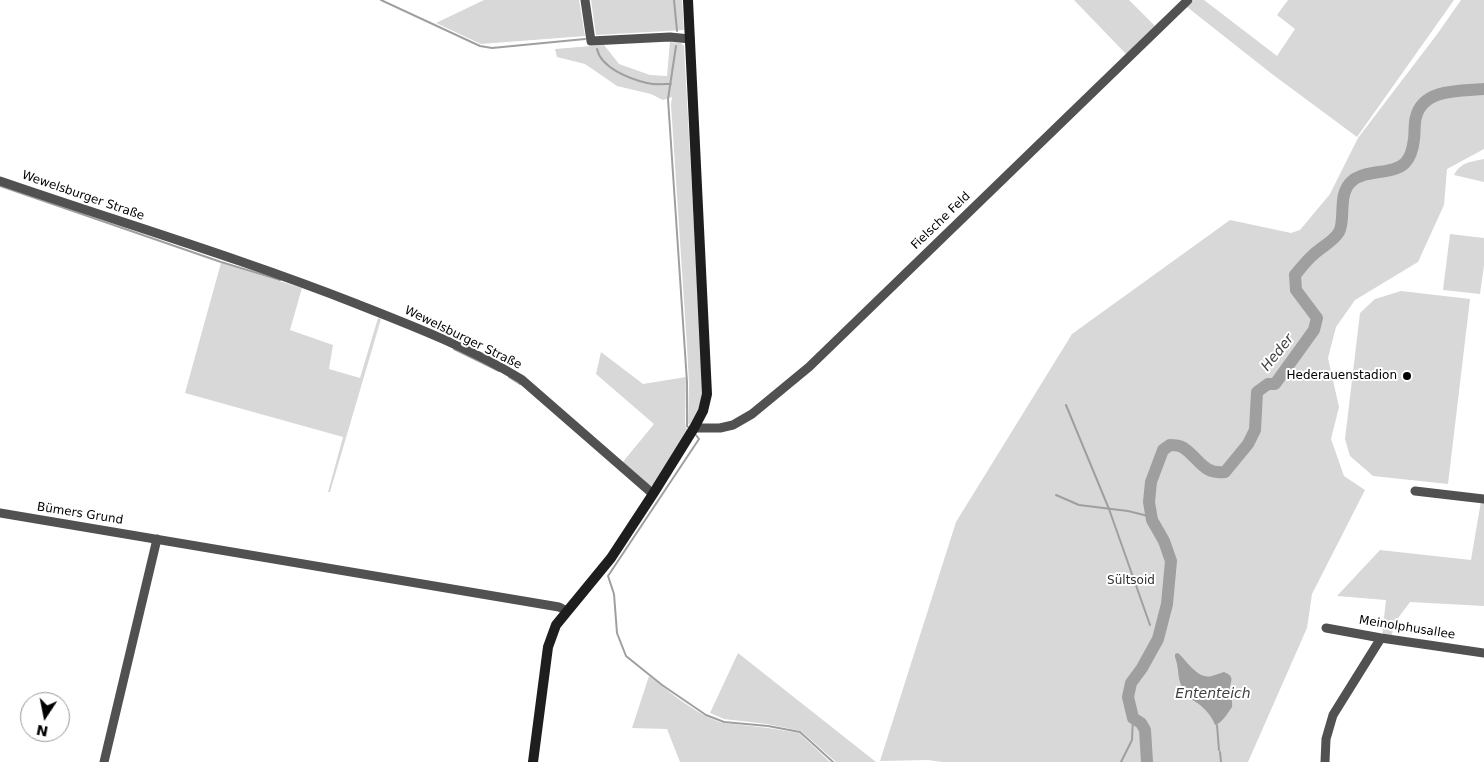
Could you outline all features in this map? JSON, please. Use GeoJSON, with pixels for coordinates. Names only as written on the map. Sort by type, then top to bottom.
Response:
{"type":"FeatureCollection","features":[{"type":"Feature","properties":{"kind":"main road"},"geometry":{"type":"LineString","coordinates":[[533,762],[548,647],[556,625],[611,558],[654,494],[694,428],[708,394],[688,0]]}},
{"type":"Feature","properties":{"kind":"street"},"geometry":{"type":"LineString","coordinates":[[585,0],[591,42],[670,37],[690,39]]}},
{"type":"Feature","properties":{"kind":"street","name":"Fielsche Feld"},"geometry":{"type":"LineString","coordinates":[[694,428],[720,428],[733,425],[752,414],[809,367],[1188,0]]}},
{"type":"Feature","properties":{"kind":"street","name":"Wewelsburger Straße"},"geometry":{"type":"LineString","coordinates":[[0,181],[307,284],[428,332],[521,379],[654,494]]}},
{"type":"Feature","properties":{"kind":"street"},"geometry":{"type":"LineString","coordinates":[[1415,491],[1484,499]]}},
{"type":"Feature","properties":{"kind":"street","name":"Bümers Grund"},"geometry":{"type":"LineString","coordinates":[[0,513],[559,607],[566,611]]}},
{"type":"Feature","properties":{"kind":"street"},"geometry":{"type":"LineString","coordinates":[[104,762],[157,539]]}},
{"type":"Feature","properties":{"kind":"street","name":"Meinolphusallee"},"geometry":{"type":"LineString","coordinates":[[1326,628],[1484,653]]}},
{"type":"Feature","properties":{"kind":"street"},"geometry":{"type":"LineString","coordinates":[[1325,762],[1326,739],[1333,715],[1381,638]]}},
{"type":"Feature","properties":{"kind":"green space"},"geometry":{"type":"Polygon","coordinates":[[[484,0],[579,0],[585,36],[481,44],[436,23],[484,0]]]}},
{"type":"Feature","properties":{"kind":"green space"},"geometry":{"type":"Polygon","coordinates":[[[591,0],[682,0],[684,30],[596,35],[591,0]]]}},
{"type":"Feature","properties":{"kind":"green space"},"geometry":{"type":"Polygon","coordinates":[[[1074,0],[1129,0],[1155,26],[1126,54],[1074,0]]]}},
{"type":"Feature","properties":{"kind":"green space"},"geometry":{"type":"Polygon","coordinates":[[[1194,0],[1204,0],[1277,56],[1295,29],[1277,15],[1288,0],[1454,0],[1357,137],[1272,74],[1187,7],[1194,0]]]}},
{"type":"Feature","properties":{"kind":"green space","name":"Sültsoid"},"geometry":{"type":"Polygon","coordinates":[[[1461,0],[1484,0],[1484,149],[1447,169],[1444,205],[1418,262],[1355,300],[1336,327],[1328,358],[1339,407],[1331,439],[1344,476],[1365,490],[1312,594],[1307,628],[1248,762],[880,761],[956,522],[1072,334],[1230,220],[1291,233],[1300,230],[1330,194],[1358,138],[1461,0]]]}},
{"type":"Feature","properties":{"kind":"green space"},"geometry":{"type":"Polygon","coordinates":[[[670,42],[681,43],[684,46],[703,390],[697,414],[690,426],[688,423],[689,383],[672,97],[663,100],[651,94],[617,86],[585,64],[557,57],[555,49],[604,45],[619,64],[650,75],[667,76],[670,42]]]}},
{"type":"Feature","properties":{"kind":"green space"},"geometry":{"type":"Polygon","coordinates":[[[1484,159],[1484,182],[1454,175],[1463,165],[1484,159]]]}},
{"type":"Feature","properties":{"kind":"green space"},"geometry":{"type":"Polygon","coordinates":[[[1450,234],[1484,238],[1484,265],[1480,294],[1443,290],[1450,234]]]}},
{"type":"Feature","properties":{"kind":"green space"},"geometry":{"type":"Polygon","coordinates":[[[221,263],[302,288],[290,330],[333,345],[329,369],[360,378],[378,318],[381,319],[330,492],[328,492],[343,437],[185,393],[221,263]]]}},
{"type":"Feature","properties":{"kind":"green space","name":"Hederauenstadion"},"geometry":{"type":"Polygon","coordinates":[[[1401,291],[1470,299],[1448,484],[1373,476],[1350,456],[1345,439],[1360,313],[1375,299],[1401,291]]]}},
{"type":"Feature","properties":{"kind":"green space"},"geometry":{"type":"Polygon","coordinates":[[[601,352],[643,384],[686,377],[685,422],[688,430],[654,485],[649,486],[622,463],[654,424],[596,374],[601,352]]]}},
{"type":"Feature","properties":{"kind":"green space"},"geometry":{"type":"Polygon","coordinates":[[[1481,501],[1484,501],[1484,606],[1410,602],[1393,625],[1392,637],[1382,636],[1386,600],[1337,596],[1380,550],[1471,560],[1481,501]]]}},
{"type":"Feature","properties":{"kind":"green space"},"geometry":{"type":"Polygon","coordinates":[[[738,653],[876,762],[836,762],[801,731],[767,724],[724,719],[710,713],[738,653]]]}},
{"type":"Feature","properties":{"kind":"green space"},"geometry":{"type":"Polygon","coordinates":[[[649,676],[684,703],[714,720],[723,723],[799,733],[830,762],[680,762],[667,729],[632,728],[649,676]]]}},
{"type":"Feature","properties":{"kind":"water","name":"Ententeich"},"geometry":{"type":"Polygon","coordinates":[[[1178,653],[1197,673],[1212,676],[1224,672],[1231,677],[1232,707],[1225,718],[1218,724],[1215,725],[1207,712],[1188,696],[1182,687],[1175,657],[1175,654],[1178,653]]]}},
{"type":"Feature","properties":{"kind":"waterway"},"geometry":{"type":"LineString","coordinates":[[381,0],[480,46],[492,48],[585,39]]}},
{"type":"Feature","properties":{"kind":"waterway"},"geometry":{"type":"LineString","coordinates":[[674,0],[677,31]]}},
{"type":"Feature","properties":{"kind":"waterway"},"geometry":{"type":"LineString","coordinates":[[676,46],[668,99],[687,382],[687,426],[689,428]]}},
{"type":"Feature","properties":{"kind":"waterway"},"geometry":{"type":"LineString","coordinates":[[597,49],[604,62],[617,72],[650,84],[671,84]]}},
{"type":"Feature","properties":{"kind":"waterway","name":"Heder"},"geometry":{"type":"LineString","coordinates":[[1147,762],[1145,730],[1141,723],[1133,718],[1128,697],[1131,683],[1142,668],[1158,639],[1167,604],[1171,561],[1164,541],[1152,520],[1149,502],[1151,482],[1163,450],[1170,445],[1180,446],[1211,471],[1225,472],[1248,444],[1255,430],[1257,392],[1268,384],[1275,384],[1314,330],[1317,318],[1296,290],[1295,275],[1316,252],[1334,239],[1339,232],[1342,220],[1343,199],[1347,186],[1358,177],[1394,169],[1405,163],[1412,149],[1416,117],[1426,101],[1444,93],[1484,89]]}},
{"type":"Feature","properties":{"kind":"waterway"},"geometry":{"type":"LineString","coordinates":[[0,186],[221,262],[280,280]]}},
{"type":"Feature","properties":{"kind":"waterway"},"geometry":{"type":"LineString","coordinates":[[454,349],[499,371]]}},
{"type":"Feature","properties":{"kind":"waterway"},"geometry":{"type":"LineString","coordinates":[[509,377],[520,384]]}},
{"type":"Feature","properties":{"kind":"waterway"},"geometry":{"type":"LineString","coordinates":[[1066,405],[1109,509],[1150,625]]}},
{"type":"Feature","properties":{"kind":"waterway"},"geometry":{"type":"LineString","coordinates":[[696,435],[699,439],[608,576],[614,594],[617,633],[626,656],[662,685],[706,715],[724,722],[768,726],[800,732],[833,762]]}},
{"type":"Feature","properties":{"kind":"waterway"},"geometry":{"type":"LineString","coordinates":[[1056,495],[1079,505],[1128,511],[1152,517]]}},
{"type":"Feature","properties":{"kind":"waterway","name":"Heder"},"geometry":{"type":"LineString","coordinates":[[1121,762],[1132,740],[1133,718]]}},
{"type":"Feature","properties":{"kind":"waterway"},"geometry":{"type":"LineString","coordinates":[[1217,725],[1219,750]]}},
{"type":"Feature","properties":{"kind":"waterway"},"geometry":{"type":"LineString","coordinates":[[1220,752],[1221,762]]}},
{"type":"Feature","properties":{"kind":"place","name":"Hederauenstadion"},"geometry":{"type":"Point","coordinates":[1407,376]}}]}
